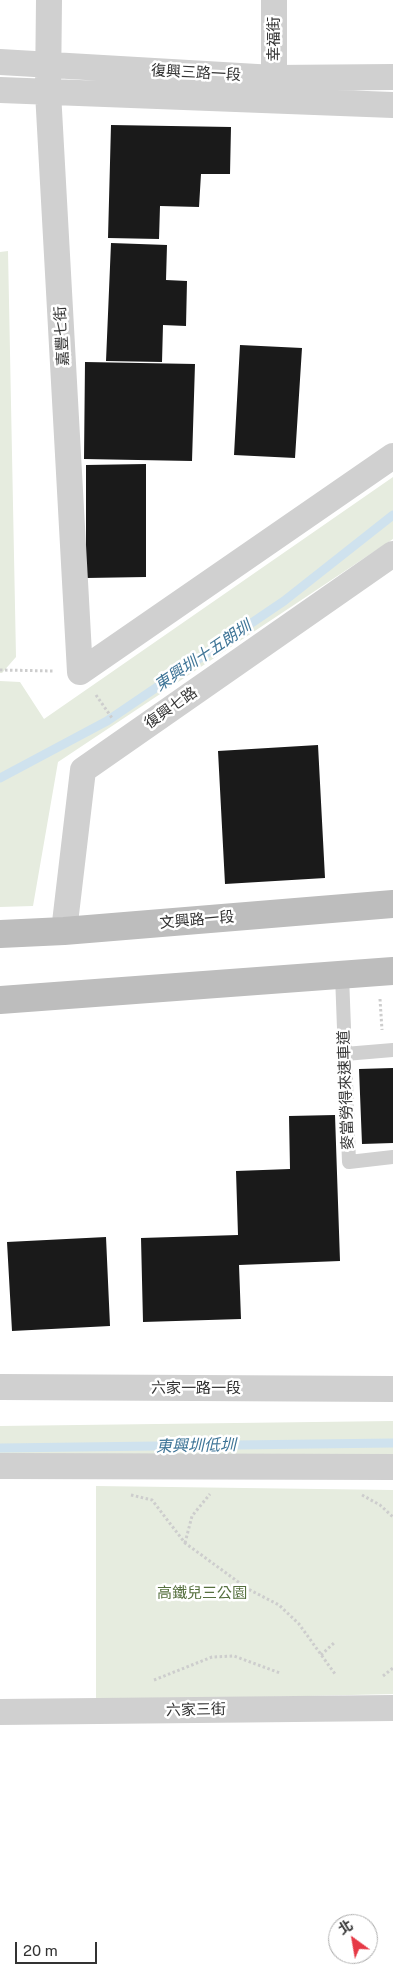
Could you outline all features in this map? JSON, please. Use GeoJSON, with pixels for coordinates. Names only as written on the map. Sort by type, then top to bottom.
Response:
{"type":"FeatureCollection","features":[{"type":"Feature","properties":{"kind":"street","name":"嘉豐七街"},"geometry":{"type":"LineString","coordinates":[[49,0],[48,92],[80,672]]}},
{"type":"Feature","properties":{"kind":"street","name":"幸福街"},"geometry":{"type":"LineString","coordinates":[[274,0],[274,78]]}},
{"type":"Feature","properties":{"kind":"street","name":"復興三路一段"},"geometry":{"type":"LineString","coordinates":[[0,62],[274,78],[393,77]]}},
{"type":"Feature","properties":{"kind":"street","name":"復興三路一段"},"geometry":{"type":"LineString","coordinates":[[0,90],[393,105]]}},
{"type":"Feature","properties":{"kind":"street"},"geometry":{"type":"LineString","coordinates":[[80,672],[393,456]]}},
{"type":"Feature","properties":{"kind":"street","name":"復興七路"},"geometry":{"type":"LineString","coordinates":[[64,931],[83,770],[393,554]]}},
{"type":"Feature","properties":{"kind":"street","name":"文興路一段"},"geometry":{"type":"LineString","coordinates":[[0,934],[64,931],[393,904]]}},
{"type":"Feature","properties":{"kind":"street"},"geometry":{"type":"LineString","coordinates":[[0,1000],[393,971]]}},
{"type":"Feature","properties":{"kind":"street","name":"六家一路一段"},"geometry":{"type":"LineString","coordinates":[[0,1387],[393,1389]]}},
{"type":"Feature","properties":{"kind":"street"},"geometry":{"type":"LineString","coordinates":[[0,1466],[393,1467]]}},
{"type":"Feature","properties":{"kind":"street","name":"六家三街"},"geometry":{"type":"LineString","coordinates":[[0,1712],[393,1708]]}},
{"type":"Feature","properties":{"kind":"lane","name":"麥當勞得來速車道"},"geometry":{"type":"LineString","coordinates":[[342,974],[349,1162],[393,1157]]}},
{"type":"Feature","properties":{"kind":"lane"},"geometry":{"type":"LineString","coordinates":[[345,1054],[393,1050]]}},
{"type":"Feature","properties":{"kind":"path"},"geometry":{"type":"LineString","coordinates":[[0,670],[80,672],[126,740]]}},
{"type":"Feature","properties":{"kind":"path"},"geometry":{"type":"LineString","coordinates":[[185,1544],[192,1516],[210,1493]]}},
{"type":"Feature","properties":{"kind":"path"},"geometry":{"type":"LineString","coordinates":[[358,1493],[380,1505],[393,1517]]}},
{"type":"Feature","properties":{"kind":"path"},"geometry":{"type":"LineString","coordinates":[[129,1494],[152,1500],[185,1544],[248,1589],[279,1605],[299,1624],[334,1674]]}},
{"type":"Feature","properties":{"kind":"path"},"geometry":{"type":"LineString","coordinates":[[321,1655],[335,1642]]}},
{"type":"Feature","properties":{"kind":"path"},"geometry":{"type":"LineString","coordinates":[[154,1680],[212,1657],[227,1656],[234,1656],[280,1673]]}},
{"type":"Feature","properties":{"kind":"path"},"geometry":{"type":"LineString","coordinates":[[383,1676],[393,1668]]}},
{"type":"Feature","properties":{"kind":"green space"},"geometry":{"type":"Polygon","coordinates":[[[8,251],[16,657],[0,673],[0,252],[8,251]]]}},
{"type":"Feature","properties":{"kind":"green space"},"geometry":{"type":"Polygon","coordinates":[[[393,477],[393,539],[58,762],[33,906],[0,907],[0,681],[20,682],[44,719],[393,477]]]}},
{"type":"Feature","properties":{"kind":"green space"},"geometry":{"type":"Polygon","coordinates":[[[393,1421],[393,1456],[0,1461],[0,1426],[393,1421]]]}},
{"type":"Feature","properties":{"kind":"green space","name":"高鐵兒三公園"},"geometry":{"type":"Polygon","coordinates":[[[96,1486],[393,1490],[393,1694],[96,1701],[96,1486]]]}},
{"type":"Feature","properties":{"kind":"building"},"geometry":{"type":"Polygon","coordinates":[[[111,125],[231,127],[230,174],[201,174],[199,207],[160,206],[159,239],[108,238],[111,125]]]}},
{"type":"Feature","properties":{"kind":"building"},"geometry":{"type":"Polygon","coordinates":[[[111,243],[167,245],[166,280],[187,281],[186,326],[163,325],[162,362],[106,361],[111,243]]]}},
{"type":"Feature","properties":{"kind":"building"},"geometry":{"type":"Polygon","coordinates":[[[240,345],[302,348],[295,458],[234,455],[240,345]]]}},
{"type":"Feature","properties":{"kind":"building"},"geometry":{"type":"Polygon","coordinates":[[[85,362],[195,364],[192,461],[84,459],[85,362]]]}},
{"type":"Feature","properties":{"kind":"building"},"geometry":{"type":"Polygon","coordinates":[[[146,464],[146,577],[86,578],[86,465],[146,464]]]}},
{"type":"Feature","properties":{"kind":"building"},"geometry":{"type":"Polygon","coordinates":[[[318,745],[325,878],[225,884],[218,751],[318,745]]]}},
{"type":"Feature","properties":{"kind":"building"},"geometry":{"type":"Polygon","coordinates":[[[393,1068],[393,1143],[362,1144],[359,1069],[393,1068]]]}},
{"type":"Feature","properties":{"kind":"building"},"geometry":{"type":"Polygon","coordinates":[[[335,1115],[340,1261],[239,1265],[241,1319],[143,1322],[141,1238],[238,1235],[236,1171],[290,1169],[289,1116],[335,1115]]]}},
{"type":"Feature","properties":{"kind":"building"},"geometry":{"type":"Polygon","coordinates":[[[106,1237],[110,1326],[12,1331],[7,1242],[106,1237]]]}},
{"type":"Feature","properties":{"kind":"waterway","name":"東興圳十五朗圳"},"geometry":{"type":"LineString","coordinates":[[0,778],[107,721],[284,601],[393,515]]}},
{"type":"Feature","properties":{"kind":"waterway","name":"東興圳低圳"},"geometry":{"type":"LineString","coordinates":[[0,1448],[393,1443]]}}]}
